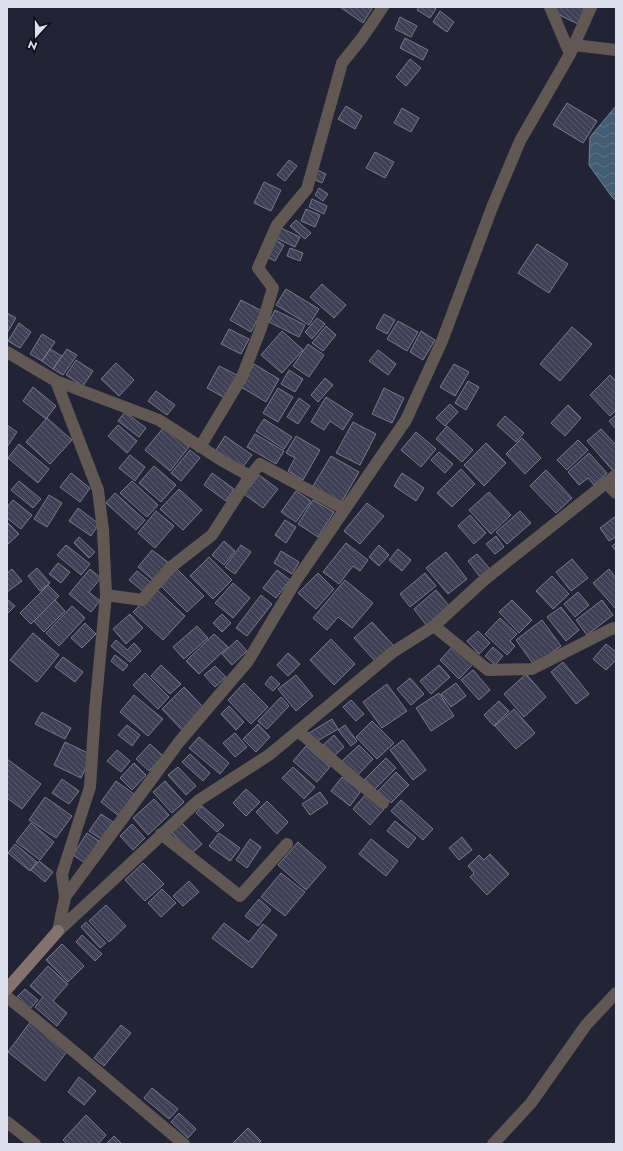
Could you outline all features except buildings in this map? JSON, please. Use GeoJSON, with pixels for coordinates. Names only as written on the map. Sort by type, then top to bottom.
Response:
{"type":"FeatureCollection","features":[{"type":"Feature","properties":{"kind":"street"},"geometry":{"type":"LineString","coordinates":[[200,446],[242,377],[261,328],[273,288],[258,268],[277,225],[307,189],[342,63],[362,38],[383,7]]}},
{"type":"Feature","properties":{"kind":"street"},"geometry":{"type":"LineString","coordinates":[[550,7],[572,50]]}},
{"type":"Feature","properties":{"kind":"street"},"geometry":{"type":"LineString","coordinates":[[65,897],[179,742],[248,661],[297,579],[406,420],[442,341],[493,205],[520,141],[572,50],[591,7]]}},
{"type":"Feature","properties":{"kind":"street"},"geometry":{"type":"LineString","coordinates":[[572,50],[616,50]]}},
{"type":"Feature","properties":{"kind":"street"},"geometry":{"type":"LineString","coordinates":[[7,352],[56,380],[159,420],[250,476]]}},
{"type":"Feature","properties":{"kind":"street"},"geometry":{"type":"LineString","coordinates":[[56,380],[98,490],[103,530],[106,595],[95,710],[90,787],[62,874],[65,897],[58,931]]}},
{"type":"Feature","properties":{"kind":"street"},"geometry":{"type":"LineString","coordinates":[[106,595],[142,600],[171,567],[212,535],[250,476],[260,464],[344,510]]}},
{"type":"Feature","properties":{"kind":"street"},"geometry":{"type":"LineString","coordinates":[[7,989],[58,931],[199,800],[269,755],[393,652],[434,626],[484,580],[616,475]]}},
{"type":"Feature","properties":{"kind":"street"},"geometry":{"type":"LineString","coordinates":[[606,483],[616,494]]}},
{"type":"Feature","properties":{"kind":"street"},"geometry":{"type":"LineString","coordinates":[[434,626],[488,670],[532,669],[613,628],[616,629]]}},
{"type":"Feature","properties":{"kind":"street"},"geometry":{"type":"LineString","coordinates":[[298,731],[383,803]]}},
{"type":"Feature","properties":{"kind":"street"},"geometry":{"type":"LineString","coordinates":[[161,834],[240,896],[287,844]]}},
{"type":"Feature","properties":{"kind":"street"},"geometry":{"type":"LineString","coordinates":[[493,1144],[531,1103],[586,1025],[616,993]]}},
{"type":"Feature","properties":{"kind":"street"},"geometry":{"type":"LineString","coordinates":[[7,997],[44,1026],[184,1144]]}},
{"type":"Feature","properties":{"kind":"street"},"geometry":{"type":"LineString","coordinates":[[7,1122],[35,1144]]}},
{"type":"Feature","properties":{"kind":"water"},"geometry":{"type":"Polygon","coordinates":[[[616,106],[616,201],[589,165],[590,137],[616,106]]]}}]}
